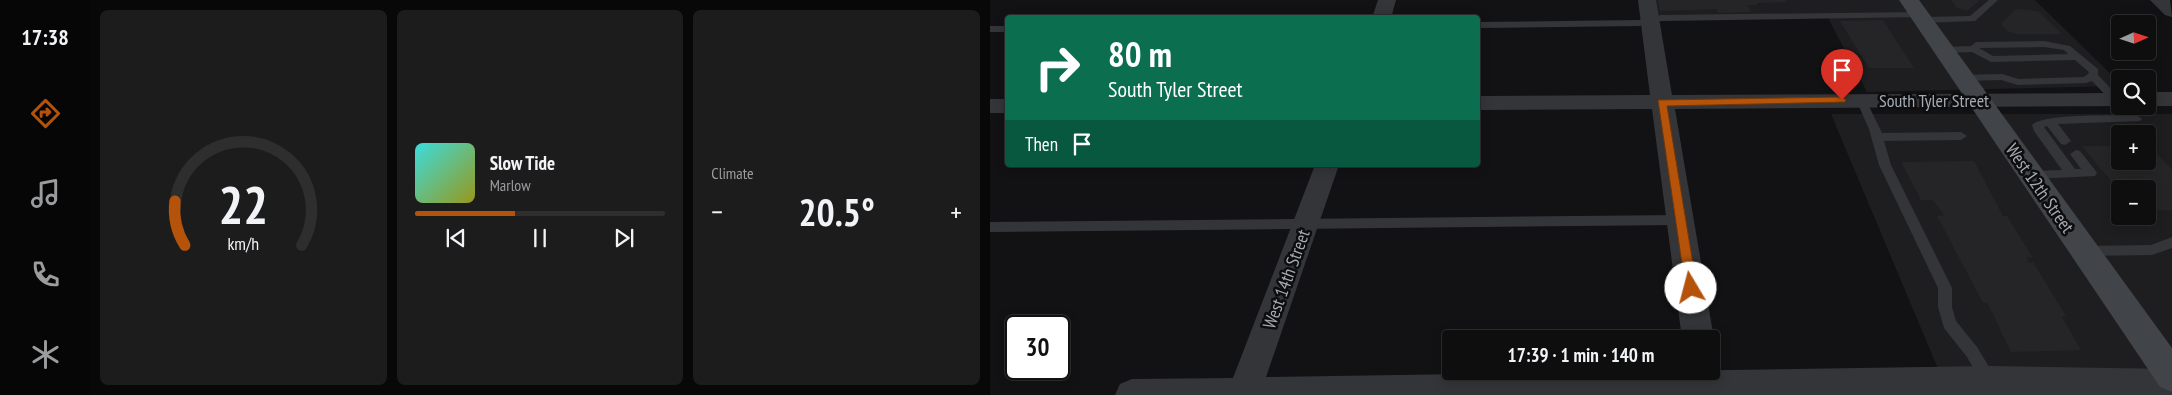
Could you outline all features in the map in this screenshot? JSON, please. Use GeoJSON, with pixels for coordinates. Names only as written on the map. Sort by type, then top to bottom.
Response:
{"type":"FeatureCollection","features":[{"type":"Feature","properties":{"kind":"main road","name":"West 12th Street"},"geometry":{"type":"LineString","coordinates":[[1917,12],[1961,49],[1976,85],[2031,175],[2172,376]]}},
{"type":"Feature","properties":{"kind":"street"},"geometry":{"type":"LineString","coordinates":[[1382,15],[1388,0]]}},
{"type":"Feature","properties":{"kind":"street"},"geometry":{"type":"LineString","coordinates":[[2159,0],[2172,11]]}},
{"type":"Feature","properties":{"kind":"street"},"geometry":{"type":"LineString","coordinates":[[1648,10],[1697,330]]}},
{"type":"Feature","properties":{"kind":"street","name":"South Tyler Street"},"geometry":{"type":"LineString","coordinates":[[1480,102],[1661,103],[1861,100],[1976,85],[2111,99]]}},
{"type":"Feature","properties":{"kind":"street"},"geometry":{"type":"LineString","coordinates":[[2156,99],[2172,99]]}},
{"type":"Feature","properties":{"kind":"street"},"geometry":{"type":"LineString","coordinates":[[990,106],[1005,106]]}},
{"type":"Feature","properties":{"kind":"street","name":"West 14th Street"},"geometry":{"type":"LineString","coordinates":[[1244,394],[1326,167]]}},
{"type":"Feature","properties":{"kind":"street"},"geometry":{"type":"LineString","coordinates":[[1132,395],[1285,394],[1712,384],[1990,382],[2172,384]]}},
{"type":"Feature","properties":{"kind":"lane"},"geometry":{"type":"LineString","coordinates":[[1480,25],[1638,23],[1648,10],[1661,18],[1917,12],[1972,19],[1994,0]]}},
{"type":"Feature","properties":{"kind":"lane"},"geometry":{"type":"LineString","coordinates":[[990,29],[1005,29]]}},
{"type":"Feature","properties":{"kind":"lane"},"geometry":{"type":"LineString","coordinates":[[1961,49],[1976,45],[2044,44],[2067,48],[2094,71],[2093,76],[2111,93]]}},
{"type":"Feature","properties":{"kind":"lane"},"geometry":{"type":"LineString","coordinates":[[1961,49],[1991,58],[2067,56],[2081,58]]}},
{"type":"Feature","properties":{"kind":"lane"},"geometry":{"type":"LineString","coordinates":[[1991,58],[1991,64],[2002,76],[2018,82],[2086,80],[2093,76]]}},
{"type":"Feature","properties":{"kind":"lane"},"geometry":{"type":"LineString","coordinates":[[1976,85],[2002,76]]}},
{"type":"Feature","properties":{"kind":"lane"},"geometry":{"type":"LineString","coordinates":[[1861,100],[1875,129],[1885,164],[1945,288],[1945,308],[1949,324],[1979,361],[1990,382]]}},
{"type":"Feature","properties":{"kind":"lane"},"geometry":{"type":"LineString","coordinates":[[2072,174],[2040,131],[2038,125],[2049,121],[2136,119]]}},
{"type":"Feature","properties":{"kind":"lane"},"geometry":{"type":"LineString","coordinates":[[2049,121],[2065,141]]}},
{"type":"Feature","properties":{"kind":"lane"},"geometry":{"type":"LineString","coordinates":[[1876,137],[1961,136]]}},
{"type":"Feature","properties":{"kind":"lane"},"geometry":{"type":"LineString","coordinates":[[2031,175],[2091,173],[2076,154]]}},
{"type":"Feature","properties":{"kind":"lane"},"geometry":{"type":"LineString","coordinates":[[990,227],[1307,222],[1681,220]]}},
{"type":"Feature","properties":{"kind":"lane"},"geometry":{"type":"LineString","coordinates":[[2084,251],[2152,250],[2172,242]]}},
{"type":"Feature","properties":{"kind":"shaded area"},"geometry":{"type":"Polygon","coordinates":[[[1647,0],[2035,0],[2111,74],[2111,86],[1867,92],[1827,16],[1649,20],[1647,0]]]}},
{"type":"Feature","properties":{"kind":"shaded area"},"geometry":{"type":"Polygon","coordinates":[[[1831,114],[2172,114],[2172,395],[1944,383],[1831,114]]]}},
{"type":"Feature","properties":{"kind":"building"},"geometry":{"type":"Polygon","coordinates":[[[1658,0],[1786,0],[1787,2],[1748,5],[1751,12],[1718,13],[1717,9],[1660,11],[1658,0]]]}},
{"type":"Feature","properties":{"kind":"building"},"geometry":{"type":"Polygon","coordinates":[[[1951,0],[1980,0],[1967,11],[1956,7],[1951,0]]]}},
{"type":"Feature","properties":{"kind":"building"},"geometry":{"type":"Polygon","coordinates":[[[2016,9],[2038,11],[2062,34],[2015,34],[2007,31],[2001,24],[2016,9]]]}},
{"type":"Feature","properties":{"kind":"building"},"geometry":{"type":"Polygon","coordinates":[[[1883,20],[1914,68],[1869,68],[1840,21],[1883,20]]]}},
{"type":"Feature","properties":{"kind":"building"},"geometry":{"type":"Polygon","coordinates":[[[2082,146],[2111,146],[2111,170],[2156,170],[2156,153],[2172,170],[2172,210],[2156,210],[2156,180],[2111,181],[2082,146]]]}},
{"type":"Feature","properties":{"kind":"building"},"geometry":{"type":"Polygon","coordinates":[[[1974,161],[2003,216],[2007,216],[2033,258],[2026,257],[2029,263],[2033,262],[2066,316],[2062,317],[2081,350],[2011,352],[1987,302],[1983,303],[1937,216],[1944,215],[1933,200],[1921,200],[1901,162],[1974,161]]]}},
{"type":"Feature","properties":{"kind":"route"},"geometry":{"type":"LineString","coordinates":[[1691,288],[1661,103],[1842,100]]}}]}
